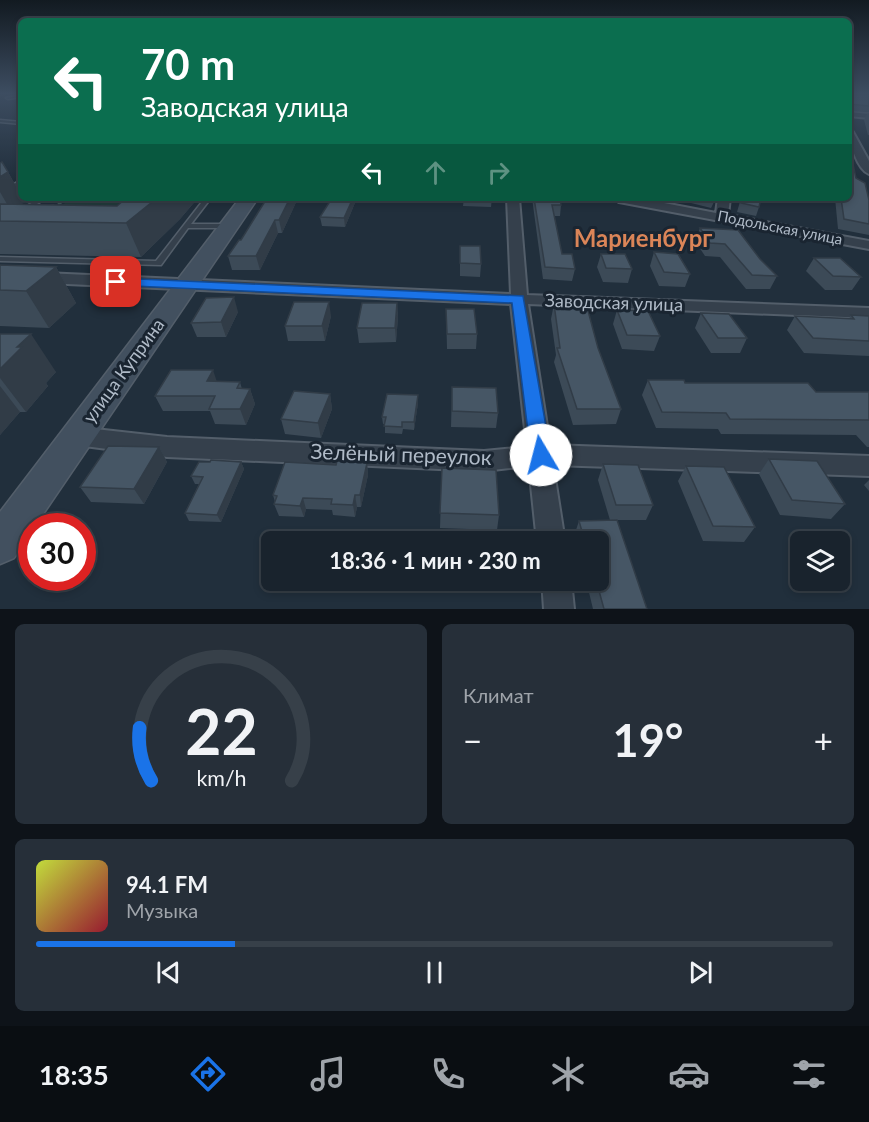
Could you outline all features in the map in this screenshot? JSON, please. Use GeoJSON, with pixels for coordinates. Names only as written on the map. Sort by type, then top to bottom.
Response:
{"type":"FeatureCollection","features":[{"type":"Feature","properties":{"kind":"street"},"geometry":{"type":"LineString","coordinates":[[852,138],[869,171]]}},
{"type":"Feature","properties":{"kind":"street","name":"улица Куприна"},"geometry":{"type":"LineString","coordinates":[[0,544],[247,201]]}},
{"type":"Feature","properties":{"kind":"street"},"geometry":{"type":"LineString","coordinates":[[513,201],[519,299],[550,531]]}},
{"type":"Feature","properties":{"kind":"street","name":"Подольская улица"},"geometry":{"type":"LineString","coordinates":[[636,201],[869,245]]}},
{"type":"Feature","properties":{"kind":"street"},"geometry":{"type":"LineString","coordinates":[[722,216],[724,201]]}},
{"type":"Feature","properties":{"kind":"street","name":"Заводская улица"},"geometry":{"type":"LineString","coordinates":[[0,276],[185,286],[869,313]]}},
{"type":"Feature","properties":{"kind":"street","name":"Зелёный переулок"},"geometry":{"type":"LineString","coordinates":[[77,436],[167,447],[484,461],[541,455],[869,466]]}},
{"type":"Feature","properties":{"kind":"street"},"geometry":{"type":"LineString","coordinates":[[557,591],[559,609]]}},
{"type":"Feature","properties":{"kind":"lane"},"geometry":{"type":"LineString","coordinates":[[0,194],[18,184]]}},
{"type":"Feature","properties":{"kind":"lane"},"geometry":{"type":"LineString","coordinates":[[18,214],[38,201]]}},
{"type":"Feature","properties":{"kind":"lane"},"geometry":{"type":"LineString","coordinates":[[0,259],[158,262],[206,201]]}},
{"type":"Feature","properties":{"kind":"lane"},"geometry":{"type":"LineString","coordinates":[[186,226],[228,226]]}},
{"type":"Feature","properties":{"kind":"green space"},"geometry":{"type":"Polygon","coordinates":[[[68,201],[142,201],[130,211],[54,211],[68,201]]]}},
{"type":"Feature","properties":{"kind":"building"},"geometry":{"type":"Polygon","coordinates":[[[2,162],[8,172],[0,177],[0,163],[2,162]]]}},
{"type":"Feature","properties":{"kind":"building"},"geometry":{"type":"Polygon","coordinates":[[[852,162],[856,178],[865,183],[869,200],[869,224],[844,219],[841,201],[852,201],[852,162]]]}},
{"type":"Feature","properties":{"kind":"building"},"geometry":{"type":"Polygon","coordinates":[[[123,201],[153,201],[126,223],[0,221],[0,204],[117,206],[123,201]]]}},
{"type":"Feature","properties":{"kind":"building"},"geometry":{"type":"Polygon","coordinates":[[[265,201],[288,201],[279,220],[275,220],[256,256],[228,256],[241,240],[265,201]]]}},
{"type":"Feature","properties":{"kind":"building"},"geometry":{"type":"Polygon","coordinates":[[[330,201],[352,201],[344,218],[320,217],[330,201]]]}},
{"type":"Feature","properties":{"kind":"building"},"geometry":{"type":"Polygon","coordinates":[[[534,201],[560,201],[561,205],[552,205],[562,254],[572,254],[575,269],[545,267],[534,201]]]}},
{"type":"Feature","properties":{"kind":"building"},"geometry":{"type":"Polygon","coordinates":[[[741,201],[760,201],[759,207],[741,203],[741,201]]]}},
{"type":"Feature","properties":{"kind":"building"},"geometry":{"type":"Polygon","coordinates":[[[700,228],[738,230],[760,259],[777,276],[752,275],[725,244],[710,243],[700,228]]]}},
{"type":"Feature","properties":{"kind":"building"},"geometry":{"type":"Polygon","coordinates":[[[460,246],[480,246],[481,264],[460,263],[460,246]]]}},
{"type":"Feature","properties":{"kind":"building"},"geometry":{"type":"Polygon","coordinates":[[[654,252],[678,254],[690,274],[664,272],[654,252]]]}},
{"type":"Feature","properties":{"kind":"building"},"geometry":{"type":"Polygon","coordinates":[[[601,254],[625,254],[632,269],[606,268],[601,254]]]}},
{"type":"Feature","properties":{"kind":"building"},"geometry":{"type":"Polygon","coordinates":[[[814,258],[840,258],[861,277],[833,276],[814,258]]]}},
{"type":"Feature","properties":{"kind":"building"},"geometry":{"type":"Polygon","coordinates":[[[0,265],[56,267],[26,291],[0,290],[0,265]]]}},
{"type":"Feature","properties":{"kind":"building"},"geometry":{"type":"Polygon","coordinates":[[[234,297],[221,322],[191,323],[206,298],[234,297]]]}},
{"type":"Feature","properties":{"kind":"building"},"geometry":{"type":"Polygon","coordinates":[[[294,302],[329,302],[322,326],[285,326],[294,302]]]}},
{"type":"Feature","properties":{"kind":"building"},"geometry":{"type":"Polygon","coordinates":[[[362,303],[397,303],[395,328],[357,328],[362,303]]]}},
{"type":"Feature","properties":{"kind":"building"},"geometry":{"type":"Polygon","coordinates":[[[554,304],[587,307],[598,348],[621,409],[577,409],[557,348],[560,348],[554,304]]]}},
{"type":"Feature","properties":{"kind":"building"},"geometry":{"type":"Polygon","coordinates":[[[446,309],[474,309],[477,334],[447,334],[446,309]]]}},
{"type":"Feature","properties":{"kind":"building"},"geometry":{"type":"Polygon","coordinates":[[[617,310],[648,311],[660,336],[627,335],[617,310]]]}},
{"type":"Feature","properties":{"kind":"building"},"geometry":{"type":"Polygon","coordinates":[[[701,313],[729,314],[747,338],[718,338],[701,313]]]}},
{"type":"Feature","properties":{"kind":"building"},"geometry":{"type":"Polygon","coordinates":[[[851,315],[869,316],[869,341],[813,338],[795,316],[854,319],[851,315]]]}},
{"type":"Feature","properties":{"kind":"building"},"geometry":{"type":"Polygon","coordinates":[[[0,334],[31,334],[17,347],[22,347],[0,369],[0,334]]]}},
{"type":"Feature","properties":{"kind":"building"},"geometry":{"type":"Polygon","coordinates":[[[171,370],[213,370],[207,381],[240,382],[237,388],[250,389],[240,409],[209,409],[215,396],[155,396],[171,370]]]}},
{"type":"Feature","properties":{"kind":"building"},"geometry":{"type":"Polygon","coordinates":[[[648,380],[684,380],[685,383],[808,383],[816,392],[869,392],[869,420],[730,419],[726,413],[662,412],[648,380]]]}},
{"type":"Feature","properties":{"kind":"building"},"geometry":{"type":"Polygon","coordinates":[[[452,387],[496,388],[498,413],[452,411],[452,387]]]}},
{"type":"Feature","properties":{"kind":"building"},"geometry":{"type":"Polygon","coordinates":[[[294,391],[330,394],[318,423],[281,419],[294,391]]]}},
{"type":"Feature","properties":{"kind":"building"},"geometry":{"type":"Polygon","coordinates":[[[387,394],[418,395],[414,422],[402,422],[402,427],[384,426],[386,417],[382,417],[387,394]]]}},
{"type":"Feature","properties":{"kind":"building"},"geometry":{"type":"Polygon","coordinates":[[[108,446],[159,447],[134,489],[80,487],[108,446]]]}},
{"type":"Feature","properties":{"kind":"building"},"geometry":{"type":"Polygon","coordinates":[[[769,459],[817,461],[845,504],[792,500],[769,459]]]}},
{"type":"Feature","properties":{"kind":"building"},"geometry":{"type":"Polygon","coordinates":[[[211,460],[241,462],[217,515],[185,513],[203,477],[191,476],[199,462],[210,462],[211,460]]]}},
{"type":"Feature","properties":{"kind":"building"},"geometry":{"type":"Polygon","coordinates":[[[337,461],[367,463],[360,495],[355,495],[353,505],[331,504],[332,499],[303,498],[300,506],[274,504],[277,496],[273,495],[285,462],[336,465],[337,461]]]}},
{"type":"Feature","properties":{"kind":"building"},"geometry":{"type":"Polygon","coordinates":[[[603,464],[638,465],[653,505],[616,505],[603,464]]]}},
{"type":"Feature","properties":{"kind":"building"},"geometry":{"type":"Polygon","coordinates":[[[686,466],[724,467],[755,527],[713,526],[686,466]]]}},
{"type":"Feature","properties":{"kind":"building"},"geometry":{"type":"Polygon","coordinates":[[[442,468],[496,470],[499,515],[440,513],[442,468]]]}},
{"type":"Feature","properties":{"kind":"building"},"geometry":{"type":"Polygon","coordinates":[[[617,520],[647,609],[604,609],[599,591],[609,591],[609,531],[582,531],[579,521],[617,520]]]}},
{"type":"Feature","properties":{"kind":"district","name":"Мариенбург"},"geometry":{"type":"Point","coordinates":[643,239]}},
{"type":"Feature","properties":{"kind":"route"},"geometry":{"type":"LineString","coordinates":[[116,282],[519,299],[541,455]]}}]}
